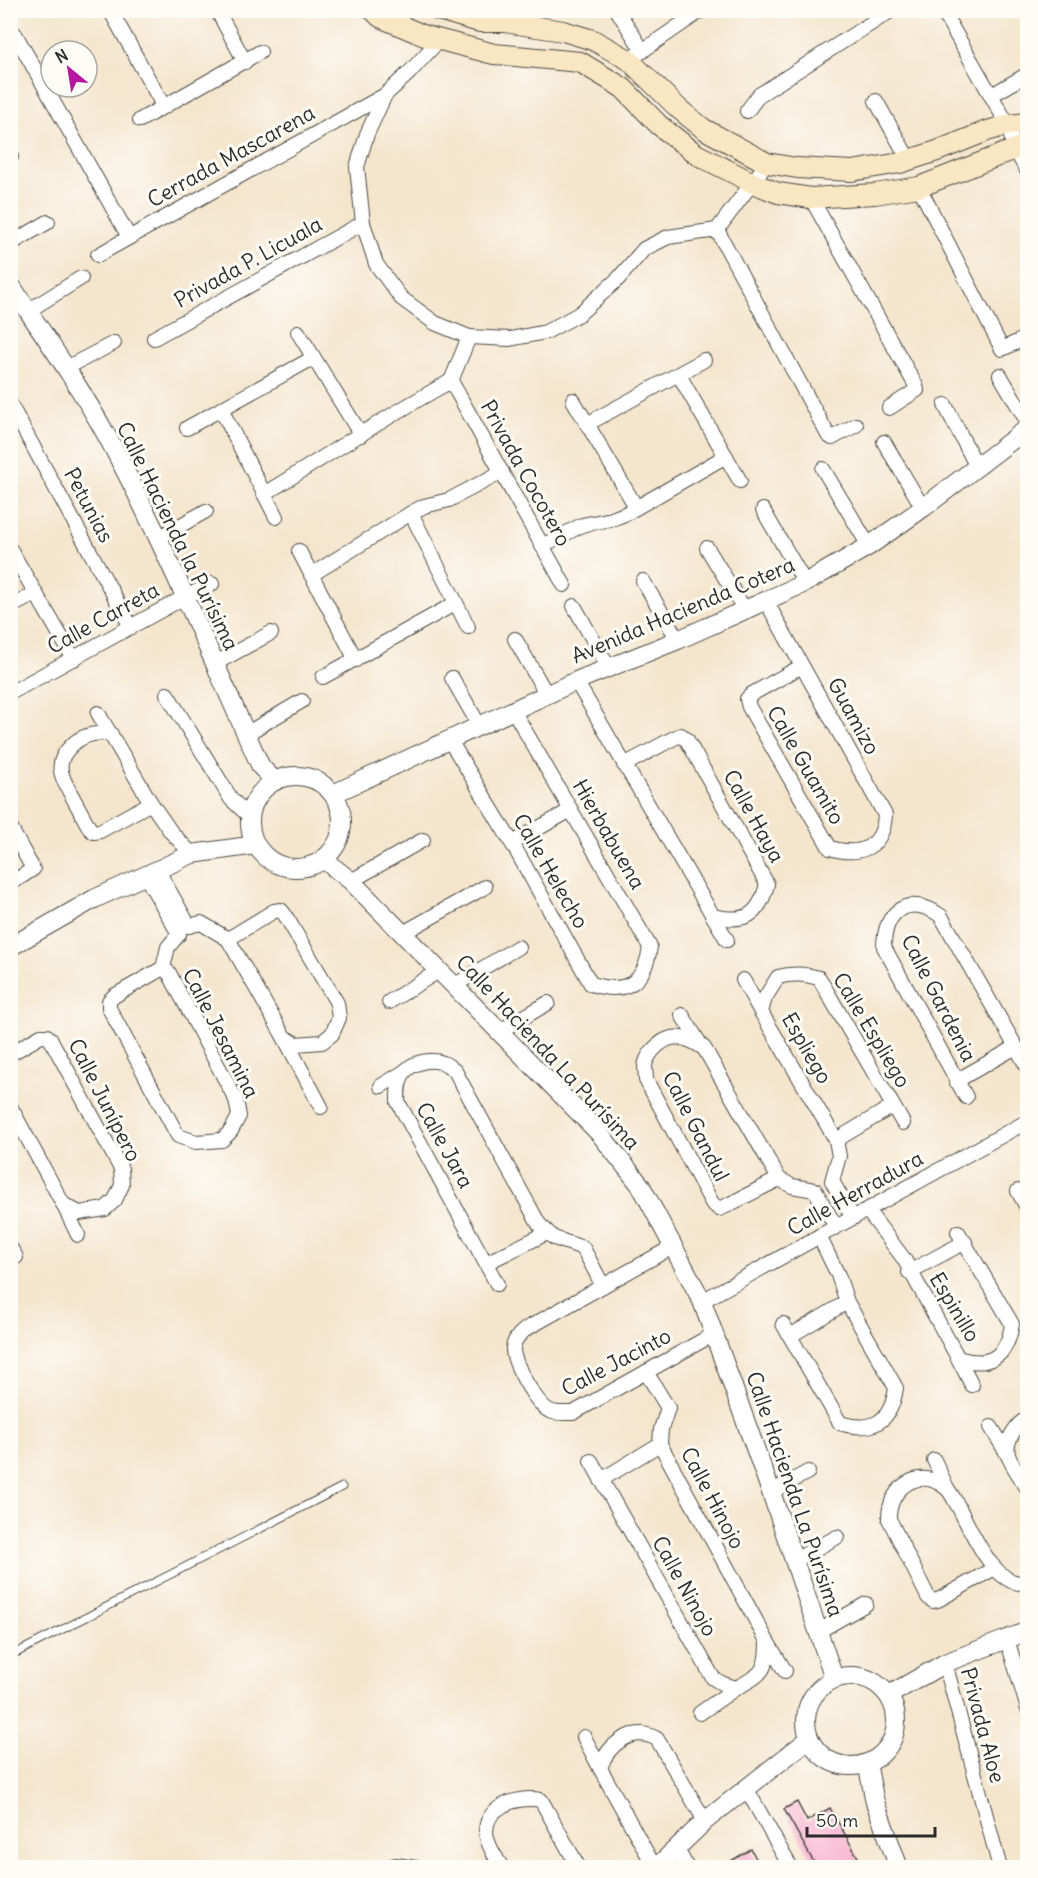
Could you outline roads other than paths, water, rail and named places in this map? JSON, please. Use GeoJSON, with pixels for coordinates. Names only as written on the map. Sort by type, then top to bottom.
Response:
{"type":"FeatureCollection","features":[{"type":"Feature","properties":{"kind":"main road"},"geometry":{"type":"LineString","coordinates":[[373,10],[380,17],[425,36],[494,54],[580,62],[623,88],[659,125],[696,154],[778,193],[811,198],[875,194],[919,187],[1021,146]]}},
{"type":"Feature","properties":{"kind":"main road"},"geometry":{"type":"LineString","coordinates":[[438,10],[479,22],[501,16],[563,31],[636,55],[680,108],[704,129],[767,163],[797,168],[852,171],[909,160],[987,131],[1008,125],[1028,123]]}},
{"type":"Feature","properties":{"kind":"street"},"geometry":{"type":"LineString","coordinates":[[110,10],[164,107]]}},
{"type":"Feature","properties":{"kind":"street"},"geometry":{"type":"LineString","coordinates":[[217,10],[245,62]]}},
{"type":"Feature","properties":{"kind":"street"},"geometry":{"type":"LineString","coordinates":[[617,10],[636,55],[702,10]]}},
{"type":"Feature","properties":{"kind":"street"},"geometry":{"type":"LineString","coordinates":[[747,111],[759,95],[892,10]]}},
{"type":"Feature","properties":{"kind":"street"},"geometry":{"type":"LineString","coordinates":[[945,12],[1021,146],[1028,172]]}},
{"type":"Feature","properties":{"kind":"street"},"geometry":{"type":"LineString","coordinates":[[15,34],[129,237]]}},
{"type":"Feature","properties":{"kind":"street"},"geometry":{"type":"LineString","coordinates":[[439,40],[385,95],[367,134],[357,167],[363,222],[376,264],[401,298],[435,323],[470,337],[510,339],[546,332],[579,314],[618,279],[644,249],[668,237],[717,230],[767,163]]}},
{"type":"Feature","properties":{"kind":"street"},"geometry":{"type":"LineString","coordinates":[[140,120],[260,52]]}},
{"type":"Feature","properties":{"kind":"street"},"geometry":{"type":"LineString","coordinates":[[992,95],[1028,74]]}},
{"type":"Feature","properties":{"kind":"street","name":"Cerrada Mascarena"},"geometry":{"type":"LineString","coordinates":[[98,255],[385,95]]}},
{"type":"Feature","properties":{"kind":"street"},"geometry":{"type":"LineString","coordinates":[[876,101],[909,160]]}},
{"type":"Feature","properties":{"kind":"street"},"geometry":{"type":"LineString","coordinates":[[919,187],[1002,349],[1028,337]]}},
{"type":"Feature","properties":{"kind":"street"},"geometry":{"type":"LineString","coordinates":[[811,198],[917,390],[889,408]]}},
{"type":"Feature","properties":{"kind":"street"},"geometry":{"type":"LineString","coordinates":[[10,244],[48,222]]}},
{"type":"Feature","properties":{"kind":"street","name":"Privada P. Licuala"},"geometry":{"type":"LineString","coordinates":[[154,338],[363,222]]}},
{"type":"Feature","properties":{"kind":"street"},"geometry":{"type":"LineString","coordinates":[[717,230],[832,438],[856,425]]}},
{"type":"Feature","properties":{"kind":"street"},"geometry":{"type":"LineString","coordinates":[[28,311],[81,278]]}},
{"type":"Feature","properties":{"kind":"street","name":"Calle Hacienda la Purísima"},"geometry":{"type":"LineString","coordinates":[[10,284],[107,436],[158,538],[261,767],[275,781]]}},
{"type":"Feature","properties":{"kind":"street"},"geometry":{"type":"LineString","coordinates":[[298,332],[362,435]]}},
{"type":"Feature","properties":{"kind":"street"},"geometry":{"type":"LineString","coordinates":[[264,494],[399,410],[451,381],[470,337]]}},
{"type":"Feature","properties":{"kind":"street"},"geometry":{"type":"LineString","coordinates":[[66,369],[114,343]]}},
{"type":"Feature","properties":{"kind":"street"},"geometry":{"type":"LineString","coordinates":[[187,428],[313,358]]}},
{"type":"Feature","properties":{"kind":"street"},"geometry":{"type":"LineString","coordinates":[[587,424],[704,360]]}},
{"type":"Feature","properties":{"kind":"street"},"geometry":{"type":"LineString","coordinates":[[679,375],[740,481]]}},
{"type":"Feature","properties":{"kind":"street"},"geometry":{"type":"LineString","coordinates":[[1000,375],[1028,423]]}},
{"type":"Feature","properties":{"kind":"street","name":"Privada Cocotero"},"geometry":{"type":"LineString","coordinates":[[451,381],[564,585]]}},
{"type":"Feature","properties":{"kind":"street"},"geometry":{"type":"LineString","coordinates":[[573,400],[636,507]]}},
{"type":"Feature","properties":{"kind":"street","name":"Petunias"},"geometry":{"type":"LineString","coordinates":[[10,404],[131,627]]}},
{"type":"Feature","properties":{"kind":"street"},"geometry":{"type":"LineString","coordinates":[[945,405],[977,467]]}},
{"type":"Feature","properties":{"kind":"street"},"geometry":{"type":"LineString","coordinates":[[220,409],[276,517]]}},
{"type":"Feature","properties":{"kind":"street","name":"Avenida Hacienda Cotera"},"geometry":{"type":"LineString","coordinates":[[333,794],[576,681],[678,640],[805,583],[869,546],[1028,428]]}},
{"type":"Feature","properties":{"kind":"street"},"geometry":{"type":"LineString","coordinates":[[884,442],[923,508]]}},
{"type":"Feature","properties":{"kind":"street"},"geometry":{"type":"LineString","coordinates":[[542,546],[582,525],[612,519],[726,456]]}},
{"type":"Feature","properties":{"kind":"street"},"geometry":{"type":"LineString","coordinates":[[823,469],[869,546]]}},
{"type":"Feature","properties":{"kind":"street"},"geometry":{"type":"LineString","coordinates":[[311,575],[411,513],[424,506],[455,497],[502,472]]}},
{"type":"Feature","properties":{"kind":"street"},"geometry":{"type":"LineString","coordinates":[[763,510],[805,583]]}},
{"type":"Feature","properties":{"kind":"street"},"geometry":{"type":"LineString","coordinates":[[158,538],[206,511]]}},
{"type":"Feature","properties":{"kind":"street"},"geometry":{"type":"LineString","coordinates":[[411,513],[468,627]]}},
{"type":"Feature","properties":{"kind":"street"},"geometry":{"type":"LineString","coordinates":[[707,548],[745,610]]}},
{"type":"Feature","properties":{"kind":"street"},"geometry":{"type":"LineString","coordinates":[[10,549],[74,659]]}},
{"type":"Feature","properties":{"kind":"street"},"geometry":{"type":"LineString","coordinates":[[299,551],[356,660]]}},
{"type":"Feature","properties":{"kind":"street"},"geometry":{"type":"LineString","coordinates":[[642,581],[678,640]]}},
{"type":"Feature","properties":{"kind":"street","name":"Calle Carreta"},"geometry":{"type":"LineString","coordinates":[[10,693],[212,584]]}},
{"type":"Feature","properties":{"kind":"street"},"geometry":{"type":"LineString","coordinates":[[10,608],[35,594]]}},
{"type":"Feature","properties":{"kind":"street","name":"Guamizo"},"geometry":{"type":"LineString","coordinates":[[766,601],[885,815],[884,828],[879,839],[867,848]]}},
{"type":"Feature","properties":{"kind":"street"},"geometry":{"type":"LineString","coordinates":[[323,677],[456,603]]}},
{"type":"Feature","properties":{"kind":"street"},"geometry":{"type":"LineString","coordinates":[[574,606],[609,668]]}},
{"type":"Feature","properties":{"kind":"street"},"geometry":{"type":"LineString","coordinates":[[214,664],[270,633]]}},
{"type":"Feature","properties":{"kind":"street"},"geometry":{"type":"LineString","coordinates":[[515,639],[547,695]]}},
{"type":"Feature","properties":{"kind":"street","name":"Calle Guamito"},"geometry":{"type":"LineString","coordinates":[[802,666],[752,694],[747,699],[749,707],[830,848],[842,852],[854,852],[867,848]]}},
{"type":"Feature","properties":{"kind":"street"},"geometry":{"type":"LineString","coordinates":[[452,678],[479,725]]}},
{"type":"Feature","properties":{"kind":"street"},"geometry":{"type":"LineString","coordinates":[[576,681],[727,940]]}},
{"type":"Feature","properties":{"kind":"street"},"geometry":{"type":"LineString","coordinates":[[167,694],[231,799],[250,817]]}},
{"type":"Feature","properties":{"kind":"street"},"geometry":{"type":"LineString","coordinates":[[246,734],[302,701]]}},
{"type":"Feature","properties":{"kind":"street","name":"Hierbabuena"},"geometry":{"type":"LineString","coordinates":[[513,710],[650,947],[648,962],[637,980]]}},
{"type":"Feature","properties":{"kind":"street"},"geometry":{"type":"LineString","coordinates":[[98,713],[151,803],[171,832],[192,854]]}},
{"type":"Feature","properties":{"kind":"street"},"geometry":{"type":"LineString","coordinates":[[111,734],[100,733],[78,740],[65,752],[60,763],[61,776],[90,829],[94,832],[100,831],[151,803]]}},
{"type":"Feature","properties":{"kind":"street","name":"Calle Haya"},"geometry":{"type":"LineString","coordinates":[[624,765],[681,735],[687,740],[767,884],[763,901],[757,910],[748,916],[737,919],[713,916]]}},
{"type":"Feature","properties":{"kind":"street","name":"Calle Helecho"},"geometry":{"type":"LineString","coordinates":[[449,739],[512,843],[591,984],[607,989],[620,988],[637,980]]}},
{"type":"Feature","properties":{"kind":"street"},"geometry":{"type":"LineString","coordinates":[[290,776],[306,777],[321,783],[333,794],[340,807],[342,829],[334,849],[312,865],[299,868],[274,863],[256,845],[251,832],[250,817],[254,802],[263,790],[275,781],[290,776]]}},
{"type":"Feature","properties":{"kind":"street"},"geometry":{"type":"LineString","coordinates":[[512,843],[571,810]]}},
{"type":"Feature","properties":{"kind":"street"},"geometry":{"type":"LineString","coordinates":[[10,827],[33,869],[10,884]]}},
{"type":"Feature","properties":{"kind":"street"},"geometry":{"type":"LineString","coordinates":[[351,881],[423,840]]}},
{"type":"Feature","properties":{"kind":"street"},"geometry":{"type":"LineString","coordinates":[[10,947],[94,899],[192,854],[256,845]]}},
{"type":"Feature","properties":{"kind":"street","name":"Calle Hacienda La Purísima"},"geometry":{"type":"LineString","coordinates":[[323,859],[351,881],[500,1031],[600,1134],[641,1186],[702,1301],[771,1491],[834,1678]]}},
{"type":"Feature","properties":{"kind":"street"},"geometry":{"type":"LineString","coordinates":[[151,872],[189,926],[201,923],[228,939],[321,1107]]}},
{"type":"Feature","properties":{"kind":"street","name":"Calle Jesamina"},"geometry":{"type":"LineString","coordinates":[[151,872],[179,934],[168,947],[163,968],[114,996],[109,1001],[109,1008],[178,1136],[196,1142],[222,1140],[240,1116],[236,1100],[169,973],[163,968]]}},
{"type":"Feature","properties":{"kind":"street"},"geometry":{"type":"LineString","coordinates":[[403,933],[484,887]]}},
{"type":"Feature","properties":{"kind":"street","name":"Calle Gardenia"},"geometry":{"type":"LineString","coordinates":[[919,906],[931,909],[941,916],[1016,1047],[956,1081],[884,946],[884,933],[888,921],[901,908],[919,906]]}},
{"type":"Feature","properties":{"kind":"street"},"geometry":{"type":"LineString","coordinates":[[228,939],[274,911],[280,910],[337,1003],[339,1018],[332,1034],[322,1042],[296,1044],[284,1037]]}},
{"type":"Feature","properties":{"kind":"street"},"geometry":{"type":"LineString","coordinates":[[454,985],[518,947]]}},
{"type":"Feature","properties":{"kind":"street"},"geometry":{"type":"LineString","coordinates":[[389,1002],[440,970]]}},
{"type":"Feature","properties":{"kind":"street","name":"Calle Espliego"},"geometry":{"type":"LineString","coordinates":[[778,977],[793,973],[819,978],[893,1106]]}},
{"type":"Feature","properties":{"kind":"street","name":"Espliego"},"geometry":{"type":"LineString","coordinates":[[778,977],[765,998],[761,1012],[836,1140]]}},
{"type":"Feature","properties":{"kind":"street"},"geometry":{"type":"LineString","coordinates":[[743,980],[761,1012]]}},
{"type":"Feature","properties":{"kind":"street"},"geometry":{"type":"LineString","coordinates":[[500,1031],[548,1003]]}},
{"type":"Feature","properties":{"kind":"street","name":"Calle Gandul"},"geometry":{"type":"LineString","coordinates":[[682,1015],[704,1048],[779,1179],[719,1209],[712,1203],[646,1080],[645,1065],[653,1050],[663,1041],[679,1037],[704,1048]]}},
{"type":"Feature","properties":{"kind":"street","name":"Calle Junípero"},"geometry":{"type":"LineString","coordinates":[[10,1054],[41,1036],[47,1036],[51,1040],[121,1169],[122,1185],[115,1200],[105,1209],[79,1212],[63,1204]]}},
{"type":"Feature","properties":{"kind":"street"},"geometry":{"type":"LineString","coordinates":[[1016,1047],[1028,1068]]}},
{"type":"Feature","properties":{"kind":"street"},"geometry":{"type":"LineString","coordinates":[[381,1086],[415,1064],[429,1060],[442,1062],[455,1071],[539,1224],[554,1238],[583,1248],[603,1286]]}},
{"type":"Feature","properties":{"kind":"street","name":"Calle Jara"},"geometry":{"type":"LineString","coordinates":[[404,1072],[397,1089],[398,1102],[497,1284]]}},
{"type":"Feature","properties":{"kind":"street"},"geometry":{"type":"LineString","coordinates":[[956,1081],[966,1097]]}},
{"type":"Feature","properties":{"kind":"street"},"geometry":{"type":"LineString","coordinates":[[10,1106],[78,1235]]}},
{"type":"Feature","properties":{"kind":"street"},"geometry":{"type":"LineString","coordinates":[[853,1218],[832,1181],[838,1156],[836,1140],[893,1106],[903,1123]]}},
{"type":"Feature","properties":{"kind":"street","name":"Calle Herradura"},"geometry":{"type":"LineString","coordinates":[[702,1301],[1028,1121]]}},
{"type":"Feature","properties":{"kind":"street"},"geometry":{"type":"LineString","coordinates":[[779,1179],[792,1186],[815,1190],[836,1227]]}},
{"type":"Feature","properties":{"kind":"street"},"geometry":{"type":"LineString","coordinates":[[1018,1191],[1027,1206]]}},
{"type":"Feature","properties":{"kind":"street","name":"Espinillo"},"geometry":{"type":"LineString","coordinates":[[867,1210],[903,1259],[909,1272],[958,1358],[984,1362],[1000,1354],[1010,1338],[1012,1324],[962,1237],[909,1272]]}},
{"type":"Feature","properties":{"kind":"street"},"geometry":{"type":"LineString","coordinates":[[486,1263],[548,1233]]}},
{"type":"Feature","properties":{"kind":"street"},"geometry":{"type":"LineString","coordinates":[[819,1236],[838,1275],[847,1302],[905,1405]]}},
{"type":"Feature","properties":{"kind":"street","name":"Calle Jacinto"},"geometry":{"type":"LineString","coordinates":[[674,1246],[526,1329],[516,1338],[513,1349],[522,1373],[540,1404],[550,1411],[561,1414],[573,1413],[714,1334]]}},
{"type":"Feature","properties":{"kind":"street"},"geometry":{"type":"LineString","coordinates":[[847,1302],[787,1330],[840,1423],[855,1428],[867,1427],[883,1419],[894,1402],[896,1388]]}},
{"type":"Feature","properties":{"kind":"street"},"geometry":{"type":"LineString","coordinates":[[958,1358],[972,1385]]}},
{"type":"Feature","properties":{"kind":"street","name":"Calle Hinojo"},"geometry":{"type":"LineString","coordinates":[[646,1372],[668,1408],[661,1429],[660,1444],[785,1671]]}},
{"type":"Feature","properties":{"kind":"street"},"geometry":{"type":"LineString","coordinates":[[1008,1455],[1008,1443],[1012,1434],[1017,1425],[1028,1418]]}},
{"type":"Feature","properties":{"kind":"street"},"geometry":{"type":"LineString","coordinates":[[991,1427],[1028,1489]]}},
{"type":"Feature","properties":{"kind":"street"},"geometry":{"type":"LineString","coordinates":[[601,1480],[660,1444]]}},
{"type":"Feature","properties":{"kind":"street"},"geometry":{"type":"LineString","coordinates":[[934,1460],[947,1488],[993,1569],[1017,1584],[1028,1582]]}},
{"type":"Feature","properties":{"kind":"street","name":"Calle Ninojo"},"geometry":{"type":"LineString","coordinates":[[591,1461],[713,1678],[736,1688]]}},
{"type":"Feature","properties":{"kind":"street"},"geometry":{"type":"LineString","coordinates":[[771,1491],[808,1472]]}},
{"type":"Feature","properties":{"kind":"street"},"geometry":{"type":"LineString","coordinates":[[947,1488],[930,1480],[909,1482],[897,1491],[888,1509],[889,1519],[928,1597],[933,1601],[938,1600],[993,1569]]}},
{"type":"Feature","properties":{"kind":"street"},"geometry":{"type":"LineString","coordinates":[[795,1560],[837,1537]]}},
{"type":"Feature","properties":{"kind":"street"},"geometry":{"type":"LineString","coordinates":[[819,1631],[866,1604]]}},
{"type":"Feature","properties":{"kind":"street"},"geometry":{"type":"LineString","coordinates":[[890,1695],[945,1663],[1028,1631]]}},
{"type":"Feature","properties":{"kind":"street"},"geometry":{"type":"LineString","coordinates":[[1007,1640],[1028,1709]]}},
{"type":"Feature","properties":{"kind":"street"},"geometry":{"type":"LineString","coordinates":[[700,1713],[760,1674],[767,1660],[767,1641]]}},
{"type":"Feature","properties":{"kind":"street","name":"Privada Aloe"},"geometry":{"type":"LineString","coordinates":[[945,1663],[999,1868]]}},
{"type":"Feature","properties":{"kind":"street"},"geometry":{"type":"LineString","coordinates":[[850,1675],[865,1677],[879,1684],[890,1695],[897,1721],[895,1734],[889,1747],[880,1757],[867,1763],[850,1766],[834,1763],[819,1754],[809,1740],[805,1722],[809,1703],[819,1688],[834,1678],[850,1675]]}},
{"type":"Feature","properties":{"kind":"street"},"geometry":{"type":"LineString","coordinates":[[600,1767],[611,1747],[628,1737],[647,1733],[657,1739],[705,1821]]}},
{"type":"Feature","properties":{"kind":"street"},"geometry":{"type":"LineString","coordinates":[[584,1737],[655,1868],[705,1821],[809,1740]]}},
{"type":"Feature","properties":{"kind":"street"},"geometry":{"type":"LineString","coordinates":[[867,1763],[875,1802],[899,1868]]}},
{"type":"Feature","properties":{"kind":"street"},"geometry":{"type":"LineString","coordinates":[[746,1788],[790,1868]]}},
{"type":"Feature","properties":{"kind":"street"},"geometry":{"type":"LineString","coordinates":[[502,1868],[487,1840],[486,1824],[491,1815],[503,1805],[531,1798],[541,1800],[579,1868]]}},
{"type":"Feature","properties":{"kind":"street"},"geometry":{"type":"LineString","coordinates":[[676,1848],[687,1868]]}},
{"type":"Feature","properties":{"kind":"street"},"geometry":{"type":"LineString","coordinates":[[386,1868],[396,1865],[416,1868]]}},
{"type":"Feature","properties":{"kind":"lane"},"geometry":{"type":"LineString","coordinates":[[10,1656],[342,1487]]}}]}
